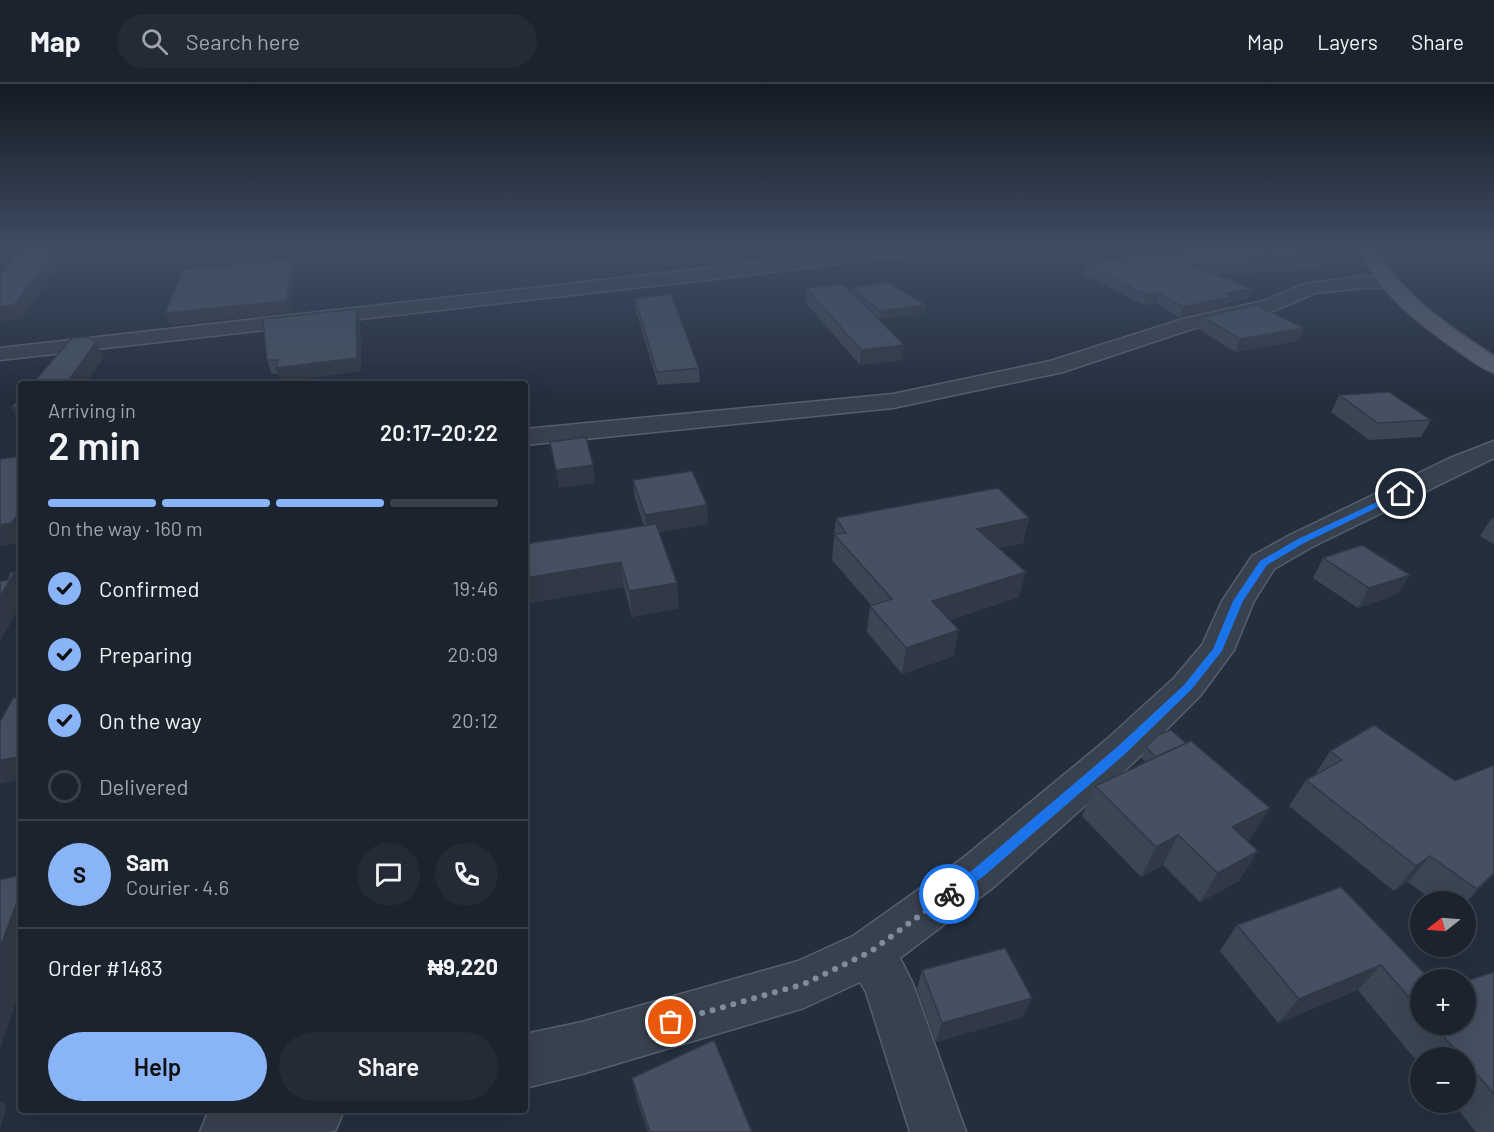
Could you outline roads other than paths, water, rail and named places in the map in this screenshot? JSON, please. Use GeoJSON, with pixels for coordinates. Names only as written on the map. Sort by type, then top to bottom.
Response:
{"type":"FeatureCollection","features":[{"type":"Feature","properties":{"kind":"main road"},"geometry":{"type":"LineString","coordinates":[[1408,300],[1494,366]]}},
{"type":"Feature","properties":{"kind":"street"},"geometry":{"type":"LineString","coordinates":[[0,354],[447,300]]}},
{"type":"Feature","properties":{"kind":"street"},"geometry":{"type":"LineString","coordinates":[[528,437],[893,401],[1055,367],[1190,323],[1269,306],[1283,300]]}},
{"type":"Feature","properties":{"kind":"street"},"geometry":{"type":"LineString","coordinates":[[528,1060],[582,1048],[804,984],[870,952],[979,872],[1120,752],[1187,687],[1217,651],[1238,601],[1263,563],[1301,541],[1494,449]]}},
{"type":"Feature","properties":{"kind":"street"},"geometry":{"type":"LineString","coordinates":[[870,952],[888,984],[938,1132]]}},
{"type":"Feature","properties":{"kind":"street"},"geometry":{"type":"LineString","coordinates":[[228,1132],[304,1113]]}}]}
